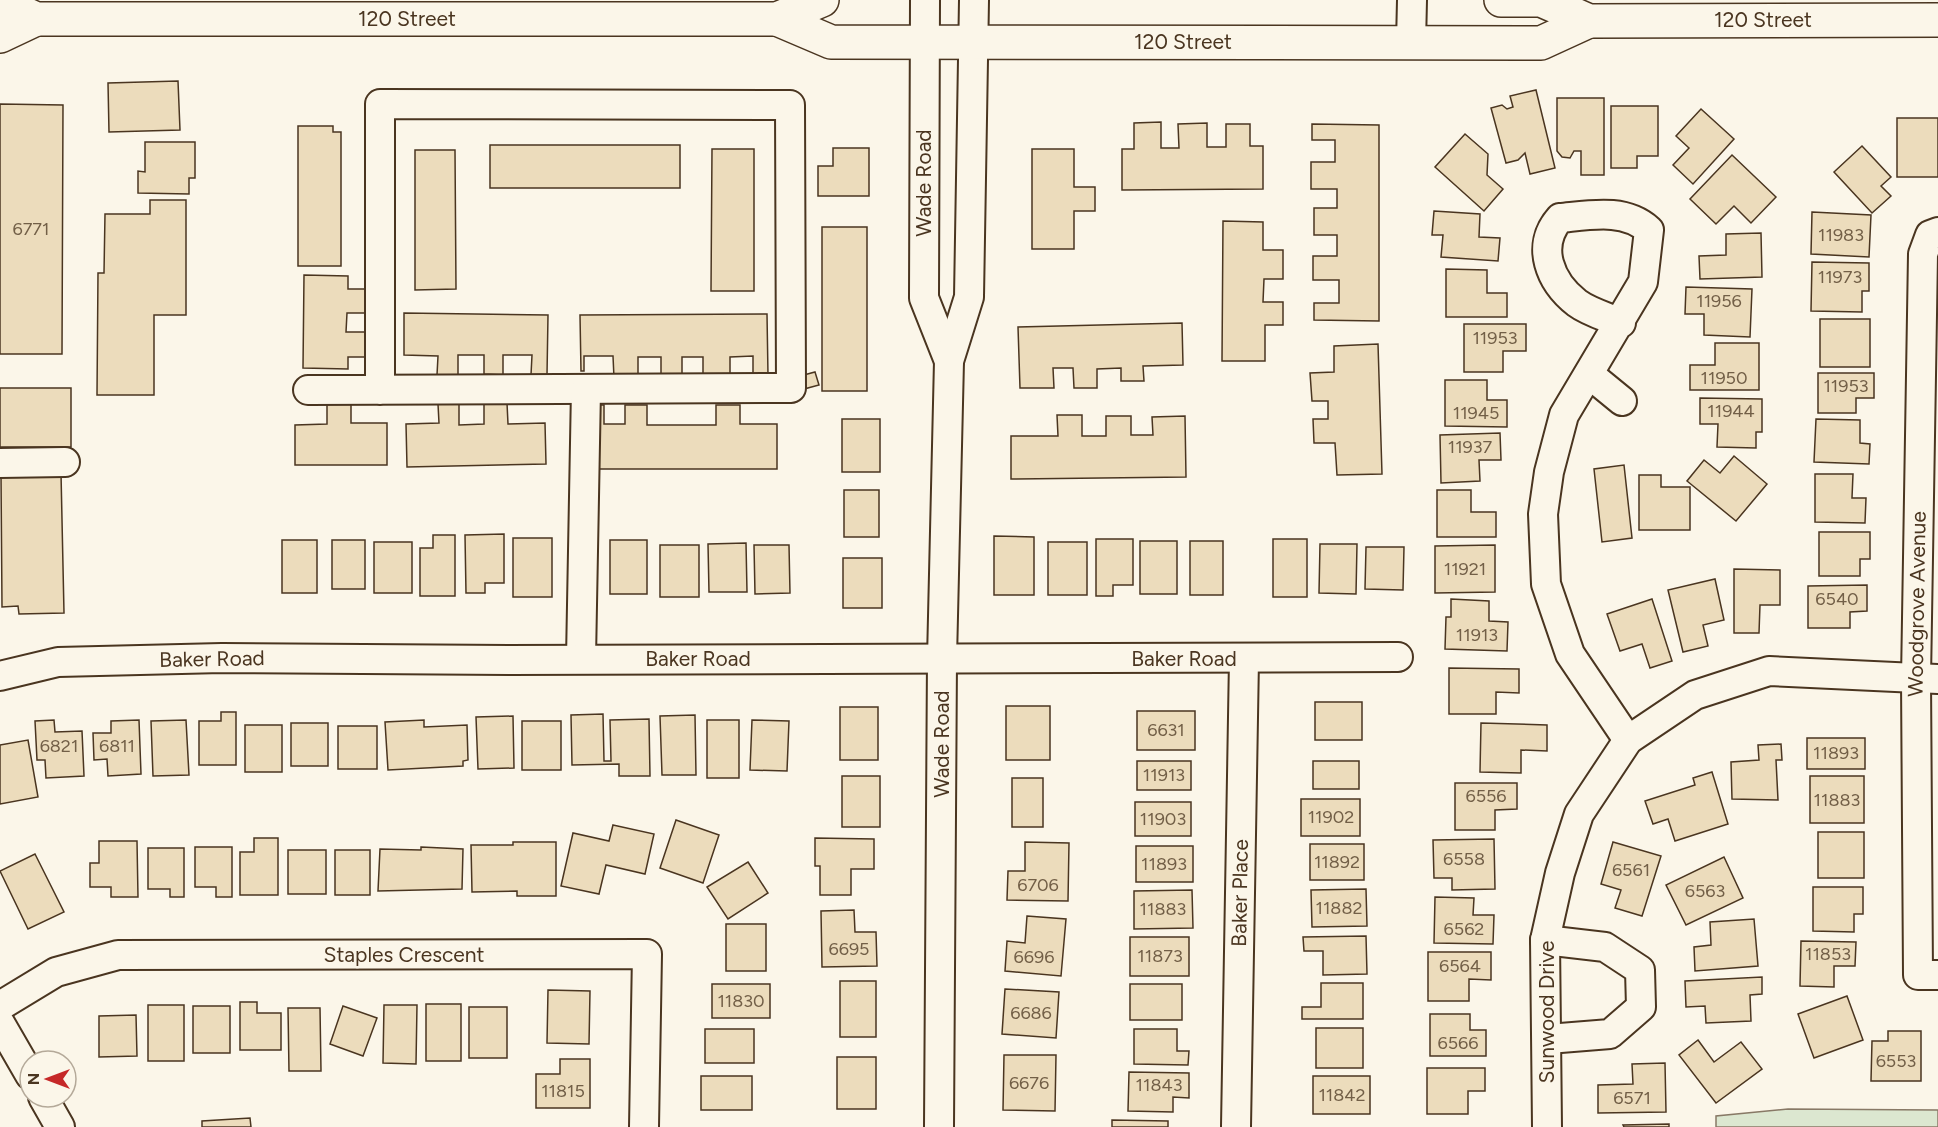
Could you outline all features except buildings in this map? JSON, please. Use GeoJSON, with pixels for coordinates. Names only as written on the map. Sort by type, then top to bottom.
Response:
{"type":"FeatureCollection","features":[{"type":"Feature","properties":{"kind":"main road","name":"120 Street"},"geometry":{"type":"LineString","coordinates":[[0,2],[36,19],[777,19],[822,0]]}},
{"type":"Feature","properties":{"kind":"main road","name":"120 Street"},"geometry":{"type":"LineString","coordinates":[[1501,0],[1541,0],[1589,21],[1938,20]]}},
{"type":"Feature","properties":{"kind":"main road","name":"120 Street"},"geometry":{"type":"LineString","coordinates":[[0,36],[36,19]]}},
{"type":"Feature","properties":{"kind":"main road","name":"120 Street"},"geometry":{"type":"LineString","coordinates":[[777,19],[831,42],[1411,44],[1541,44],[1589,21]]}},
{"type":"Feature","properties":{"kind":"street","name":"Wade Road"},"geometry":{"type":"LineString","coordinates":[[925,0],[924,298],[949,361]]}},
{"type":"Feature","properties":{"kind":"street","name":"Wade Road"},"geometry":{"type":"LineString","coordinates":[[939,1127],[942,658],[949,361],[969,297],[974,0]]}},
{"type":"Feature","properties":{"kind":"street"},"geometry":{"type":"LineString","coordinates":[[1411,44],[1412,0]]}},
{"type":"Feature","properties":{"kind":"street"},"geometry":{"type":"LineString","coordinates":[[308,390],[380,390],[791,388],[790,105],[380,104],[380,390]]}},
{"type":"Feature","properties":{"kind":"street","name":"Woodgrove Avenue"},"geometry":{"type":"LineString","coordinates":[[1928,975],[1923,254],[1934,234]]}},
{"type":"Feature","properties":{"kind":"street"},"geometry":{"type":"LineString","coordinates":[[1621,323],[1564,415],[1549,472],[1543,514],[1546,584],[1570,654],[1628,740]]}},
{"type":"Feature","properties":{"kind":"street"},"geometry":{"type":"LineString","coordinates":[[1588,374],[1622,401]]}},
{"type":"Feature","properties":{"kind":"street"},"geometry":{"type":"LineString","coordinates":[[581,659],[586,389]]}},
{"type":"Feature","properties":{"kind":"street"},"geometry":{"type":"LineString","coordinates":[[0,463],[65,462]]}},
{"type":"Feature","properties":{"kind":"street","name":"Baker Road"},"geometry":{"type":"LineString","coordinates":[[0,676],[58,662],[222,658],[1244,659],[1398,657]]}},
{"type":"Feature","properties":{"kind":"street","name":"Baker Place"},"geometry":{"type":"LineString","coordinates":[[1236,1127],[1244,659]]}},
{"type":"Feature","properties":{"kind":"street","name":"Sunwood Drive"},"geometry":{"type":"LineString","coordinates":[[1547,1127],[1548,1039],[1545,940],[1560,873],[1579,814],[1628,740],[1695,695],[1769,672],[1927,679]]}},
{"type":"Feature","properties":{"kind":"street"},"geometry":{"type":"LineString","coordinates":[[1545,940],[1605,947],[1640,970],[1641,1007],[1610,1034],[1548,1039]]}},
{"type":"Feature","properties":{"kind":"street","name":"Staples Crescent"},"geometry":{"type":"LineString","coordinates":[[0,1006],[56,972],[118,955],[647,954],[644,1127]]}},
{"type":"Feature","properties":{"kind":"street"},"geometry":{"type":"LineString","coordinates":[[0,1023],[18,1054]]}},
{"type":"Feature","properties":{"kind":"street"},"geometry":{"type":"LineString","coordinates":[[50,1109],[60,1127]]}},
{"type":"Feature","properties":{"kind":"green space"},"geometry":{"type":"Polygon","coordinates":[[[1788,1109],[1938,1110],[1938,1127],[1716,1127],[1716,1116],[1788,1109]]]}}]}
